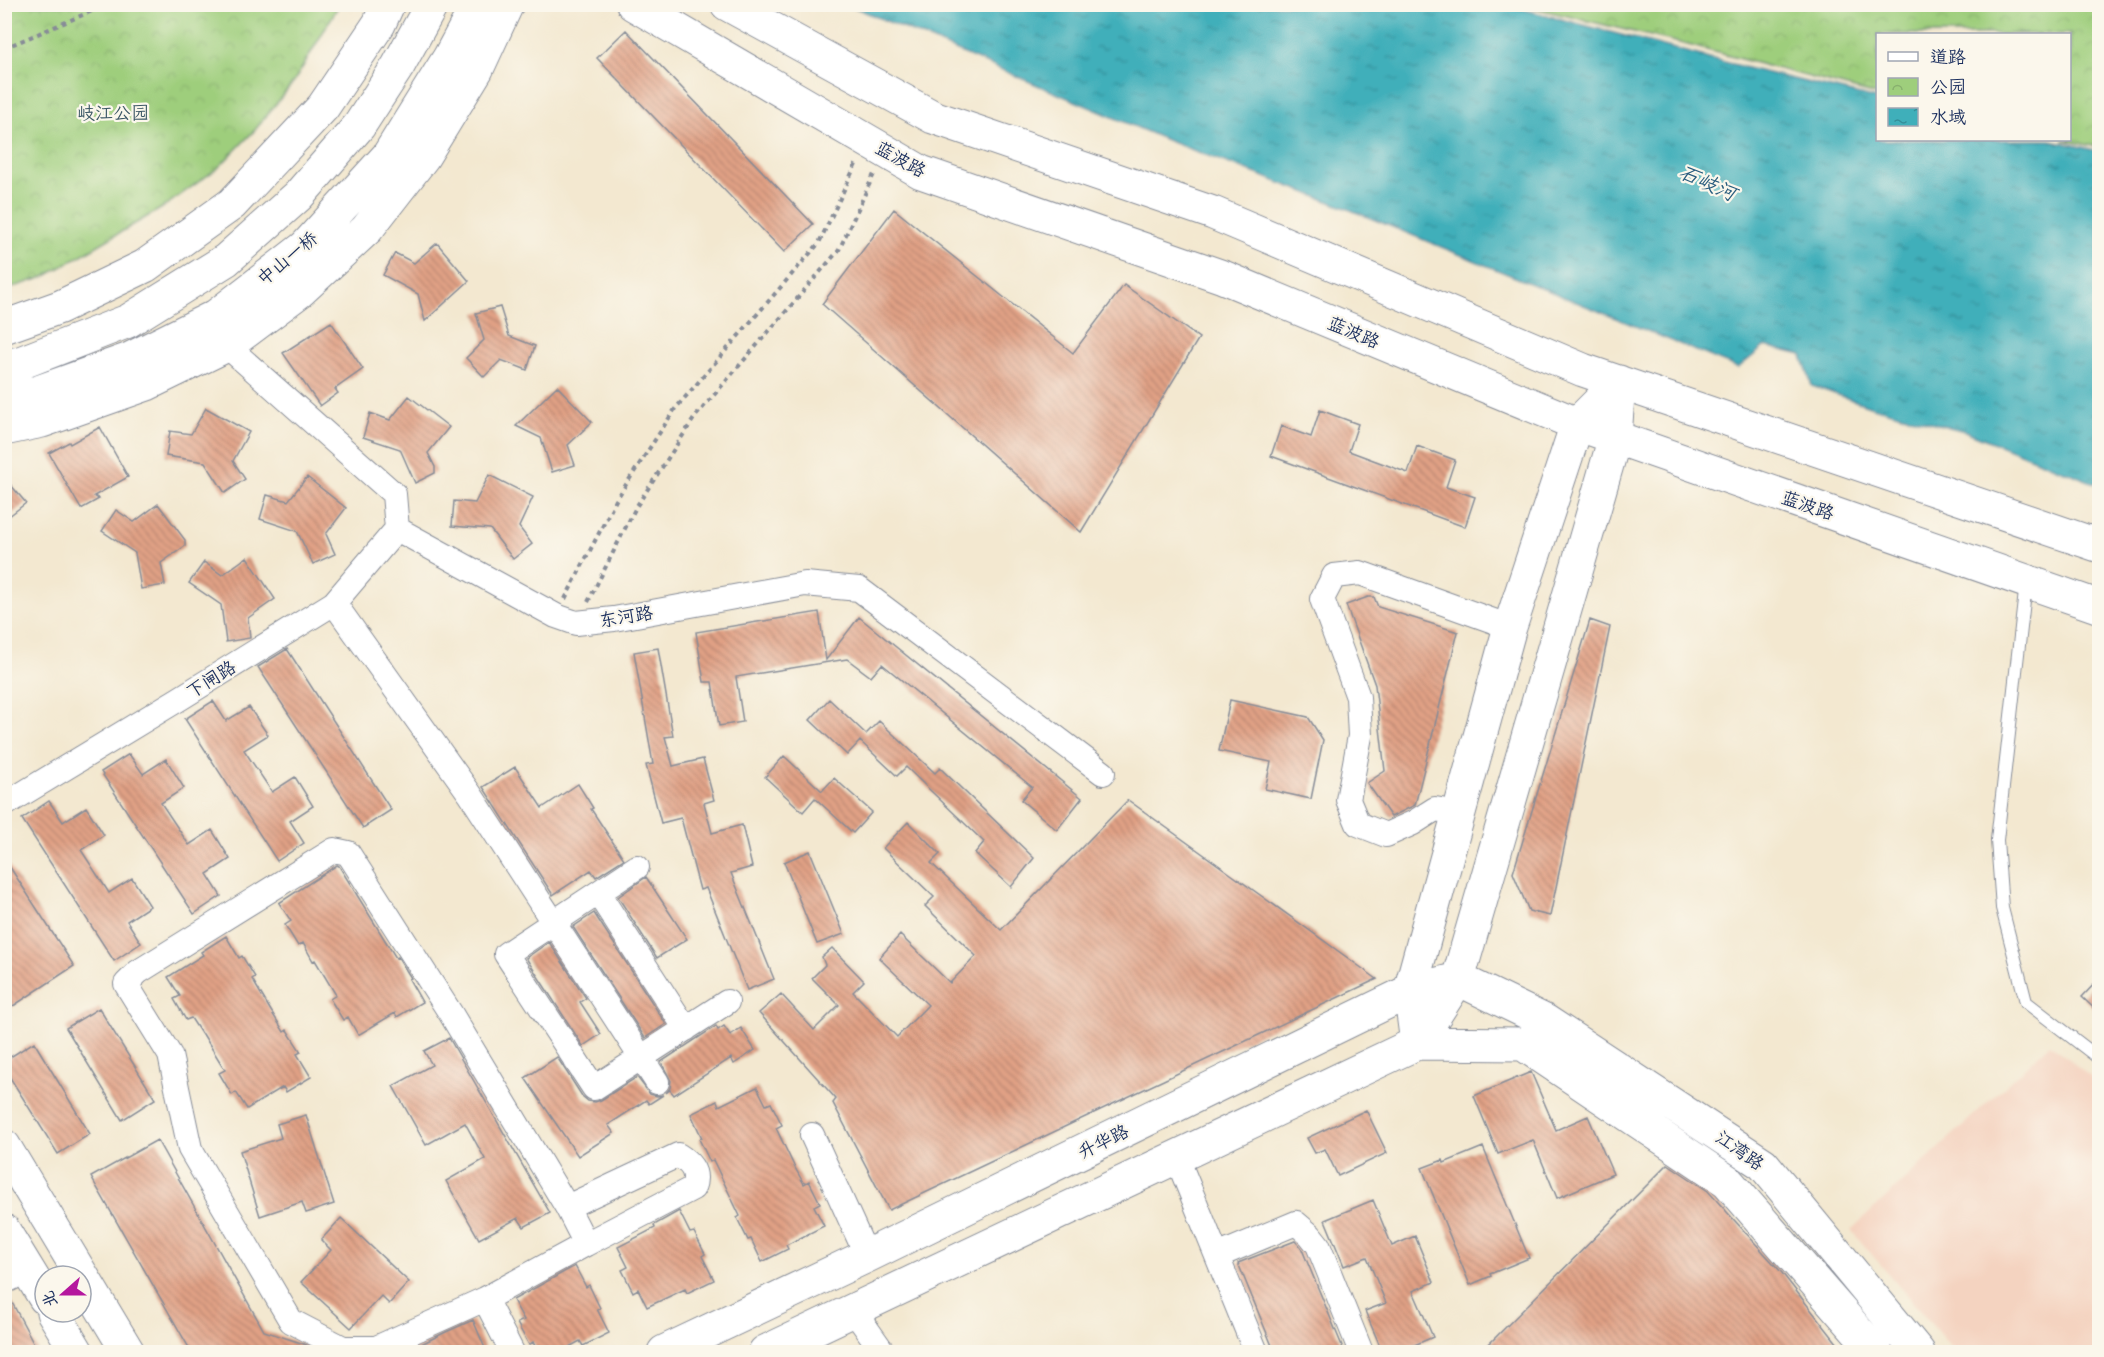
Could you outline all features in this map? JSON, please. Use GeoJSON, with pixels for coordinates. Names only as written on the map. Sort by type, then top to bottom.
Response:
{"type":"FeatureCollection","features":[{"type":"Feature","properties":{"kind":"street"},"geometry":{"type":"LineString","coordinates":[[4,327],[60,307],[145,266],[232,204],[323,107],[379,24],[388,4]]}},
{"type":"Feature","properties":{"kind":"street"},"geometry":{"type":"LineString","coordinates":[[4,366],[20,363],[129,321],[226,260],[298,196],[359,126],[398,66],[432,4]]}},
{"type":"Feature","properties":{"kind":"street","name":"中山一桥"},"geometry":{"type":"LineString","coordinates":[[4,400],[38,392],[130,359],[220,332],[305,247],[388,156],[449,58],[478,4]]}},
{"type":"Feature","properties":{"kind":"street"},"geometry":{"type":"LineString","coordinates":[[4,429],[42,421],[147,384],[220,332],[300,291],[367,229],[423,156],[477,69],[507,4]]}},
{"type":"Feature","properties":{"kind":"street","name":"蓝波路"},"geometry":{"type":"LineString","coordinates":[[633,4],[921,172],[1224,278],[1577,424],[2100,607]]}},
{"type":"Feature","properties":{"kind":"street"},"geometry":{"type":"LineString","coordinates":[[721,56],[738,7],[933,117],[1213,213],[1583,370],[2100,546]]}},
{"type":"Feature","properties":{"kind":"street"},"geometry":{"type":"LineString","coordinates":[[220,332],[394,494],[397,529],[566,620]]}},
{"type":"Feature","properties":{"kind":"street"},"geometry":{"type":"LineString","coordinates":[[1417,1043],[1410,991],[1510,627],[1577,424],[1619,382]]}},
{"type":"Feature","properties":{"kind":"street"},"geometry":{"type":"LineString","coordinates":[[1417,1043],[1458,979],[1615,437],[1619,382]]}},
{"type":"Feature","properties":{"kind":"street","name":"下闸路"},"geometry":{"type":"LineString","coordinates":[[4,805],[334,603],[397,529]]}},
{"type":"Feature","properties":{"kind":"street"},"geometry":{"type":"LineString","coordinates":[[1504,820],[1435,809],[1386,836],[1358,825],[1348,800],[1360,736],[1358,697],[1322,598],[1334,576],[1360,573],[1556,642]]}},
{"type":"Feature","properties":{"kind":"street","name":"东河路"},"geometry":{"type":"LineString","coordinates":[[566,620],[614,619],[805,584],[859,589],[1103,774]]}},
{"type":"Feature","properties":{"kind":"street"},"geometry":{"type":"LineString","coordinates":[[334,603],[470,794],[657,1082]]}},
{"type":"Feature","properties":{"kind":"street"},"geometry":{"type":"LineString","coordinates":[[567,1207],[678,1155],[694,1169],[696,1180],[693,1188],[485,1299],[376,1348],[343,1348],[291,1321],[190,1149],[170,1055],[126,984],[138,972],[334,850],[348,853],[451,1014],[567,1207],[586,1244]]}},
{"type":"Feature","properties":{"kind":"street"},"geometry":{"type":"LineString","coordinates":[[637,867],[506,954],[594,1088],[727,1002]]}},
{"type":"Feature","properties":{"kind":"street"},"geometry":{"type":"LineString","coordinates":[[598,893],[686,1029]]}},
{"type":"Feature","properties":{"kind":"street"},"geometry":{"type":"LineString","coordinates":[[1458,979],[1534,1033]]}},
{"type":"Feature","properties":{"kind":"street","name":"升华路"},"geometry":{"type":"LineString","coordinates":[[664,1353],[1410,991],[1458,979]]}},
{"type":"Feature","properties":{"kind":"street"},"geometry":{"type":"LineString","coordinates":[[765,1353],[1417,1043],[1534,1033]]}},
{"type":"Feature","properties":{"kind":"street","name":"江湾路"},"geometry":{"type":"LineString","coordinates":[[1534,1033],[1727,1181],[1876,1353]]}},
{"type":"Feature","properties":{"kind":"street","name":"江湾路"},"geometry":{"type":"LineString","coordinates":[[1534,1033],[1763,1164],[1918,1353]]}},
{"type":"Feature","properties":{"kind":"street"},"geometry":{"type":"LineString","coordinates":[[812,1135],[867,1256]]}},
{"type":"Feature","properties":{"kind":"street"},"geometry":{"type":"LineString","coordinates":[[4,1146],[128,1353]]}},
{"type":"Feature","properties":{"kind":"street"},"geometry":{"type":"LineString","coordinates":[[1177,1158],[1256,1353]]}},
{"type":"Feature","properties":{"kind":"street"},"geometry":{"type":"LineString","coordinates":[[1217,1256],[1296,1222],[1318,1245],[1361,1353]]}},
{"type":"Feature","properties":{"kind":"street"},"geometry":{"type":"LineString","coordinates":[[4,1231],[16,1276],[33,1289]]}},
{"type":"Feature","properties":{"kind":"street"},"geometry":{"type":"LineString","coordinates":[[485,1299],[512,1353]]}},
{"type":"Feature","properties":{"kind":"street"},"geometry":{"type":"LineString","coordinates":[[854,1311],[883,1353]]}},
{"type":"Feature","properties":{"kind":"street"},"geometry":{"type":"LineString","coordinates":[[60,1324],[77,1353]]}},
{"type":"Feature","properties":{"kind":"lane"},"geometry":{"type":"LineString","coordinates":[[2026,582],[1997,840],[2002,909],[2026,1002],[2100,1059]]}},
{"type":"Feature","properties":{"kind":"path"},"geometry":{"type":"LineString","coordinates":[[4,48],[109,4]]}},
{"type":"Feature","properties":{"kind":"path"},"geometry":{"type":"LineString","coordinates":[[566,620],[616,500],[675,410],[819,243],[876,146]]}},
{"type":"Feature","properties":{"kind":"path"},"geometry":{"type":"LineString","coordinates":[[566,620],[695,417],[839,250],[876,146]]}},
{"type":"Feature","properties":{"kind":"shaded area"},"geometry":{"type":"Polygon","coordinates":[[[2050,1044],[2099,1084],[2099,1352],[1955,1352],[1851,1230],[2050,1044]]]}},
{"type":"Feature","properties":{"kind":"green space","name":"岐江公园"},"geometry":{"type":"Polygon","coordinates":[[[5,5],[339,5],[295,80],[255,130],[218,168],[162,208],[44,277],[5,290],[5,5]]]}},
{"type":"Feature","properties":{"kind":"green space"},"geometry":{"type":"Polygon","coordinates":[[[1522,5],[2099,5],[2099,147],[2067,141],[2071,141],[2071,33],[1876,33],[1876,95],[1684,44],[1522,5]]]}},
{"type":"Feature","properties":{"kind":"water","name":"石岐河"},"geometry":{"type":"Polygon","coordinates":[[[849,5],[1507,5],[1751,69],[1876,99],[1876,141],[2055,141],[2099,151],[2099,485],[1965,431],[1873,407],[1812,386],[1802,355],[1765,346],[1738,368],[1336,204],[1169,141],[849,5]]]}},
{"type":"Feature","properties":{"kind":"building"},"geometry":{"type":"Polygon","coordinates":[[[626,30],[813,224],[784,252],[597,58],[626,30]]]}},
{"type":"Feature","properties":{"kind":"building"},"geometry":{"type":"Polygon","coordinates":[[[894,209],[1073,353],[1124,285],[1199,338],[1081,532],[822,304],[894,209]]]}},
{"type":"Feature","properties":{"kind":"building"},"geometry":{"type":"Polygon","coordinates":[[[437,243],[469,281],[425,321],[418,294],[383,275],[395,253],[414,263],[437,243]]]}},
{"type":"Feature","properties":{"kind":"building"},"geometry":{"type":"Polygon","coordinates":[[[500,307],[509,336],[535,346],[527,370],[501,360],[484,377],[466,358],[484,340],[476,313],[500,307]]]}},
{"type":"Feature","properties":{"kind":"building"},"geometry":{"type":"Polygon","coordinates":[[[331,322],[363,369],[335,389],[338,393],[320,406],[283,353],[331,322]]]}},
{"type":"Feature","properties":{"kind":"building"},"geometry":{"type":"Polygon","coordinates":[[[557,386],[592,422],[568,445],[575,465],[552,472],[541,438],[516,426],[557,386]]]}},
{"type":"Feature","properties":{"kind":"building"},"geometry":{"type":"Polygon","coordinates":[[[409,396],[449,427],[428,453],[435,467],[435,473],[415,483],[400,449],[363,437],[370,413],[390,420],[409,396]]]}},
{"type":"Feature","properties":{"kind":"building"},"geometry":{"type":"Polygon","coordinates":[[[206,408],[249,432],[233,461],[245,479],[225,493],[205,462],[166,456],[170,431],[191,434],[206,408]]]}},
{"type":"Feature","properties":{"kind":"building"},"geometry":{"type":"Polygon","coordinates":[[[1320,410],[1358,424],[1349,451],[1408,473],[1417,446],[1455,460],[1446,487],[1475,497],[1465,527],[1271,456],[1281,426],[1311,437],[1320,410]]]}},
{"type":"Feature","properties":{"kind":"building"},"geometry":{"type":"Polygon","coordinates":[[[100,427],[128,477],[94,496],[99,499],[81,509],[49,453],[100,427]]]}},
{"type":"Feature","properties":{"kind":"building"},"geometry":{"type":"Polygon","coordinates":[[[489,475],[533,497],[519,527],[532,544],[513,559],[490,529],[452,526],[454,501],[475,503],[489,475]]]}},
{"type":"Feature","properties":{"kind":"building"},"geometry":{"type":"Polygon","coordinates":[[[4,477],[26,503],[4,520],[4,477]]]}},
{"type":"Feature","properties":{"kind":"building"},"geometry":{"type":"Polygon","coordinates":[[[307,477],[346,508],[326,534],[335,554],[313,564],[297,531],[260,519],[267,495],[288,501],[307,477]]]}},
{"type":"Feature","properties":{"kind":"building"},"geometry":{"type":"Polygon","coordinates":[[[158,504],[185,540],[185,546],[161,563],[165,585],[141,589],[135,553],[102,531],[116,510],[134,522],[158,504]]]}},
{"type":"Feature","properties":{"kind":"building"},"geometry":{"type":"Polygon","coordinates":[[[247,557],[275,599],[248,618],[250,638],[226,642],[221,605],[189,583],[204,562],[222,575],[247,557]]]}},
{"type":"Feature","properties":{"kind":"building"},"geometry":{"type":"Polygon","coordinates":[[[1374,597],[1378,607],[1458,632],[1415,805],[1391,817],[1367,783],[1385,771],[1375,685],[1346,605],[1374,597]]]}},
{"type":"Feature","properties":{"kind":"building"},"geometry":{"type":"Polygon","coordinates":[[[819,612],[826,660],[859,617],[1082,798],[1057,830],[1021,800],[1032,787],[882,664],[871,677],[847,659],[736,677],[743,722],[719,726],[712,682],[704,682],[696,632],[819,612]]]}},
{"type":"Feature","properties":{"kind":"building"},"geometry":{"type":"Polygon","coordinates":[[[1590,620],[1610,627],[1550,916],[1529,911],[1513,873],[1590,620]]]}},
{"type":"Feature","properties":{"kind":"building"},"geometry":{"type":"Polygon","coordinates":[[[658,648],[673,736],[665,737],[673,766],[703,759],[714,800],[704,803],[712,833],[742,825],[752,867],[731,873],[774,979],[747,990],[706,888],[700,890],[681,818],[661,823],[646,765],[653,764],[634,652],[658,648]]]}},
{"type":"Feature","properties":{"kind":"building"},"geometry":{"type":"Polygon","coordinates":[[[287,649],[391,810],[363,828],[258,667],[287,649]]]}},
{"type":"Feature","properties":{"kind":"building"},"geometry":{"type":"Polygon","coordinates":[[[829,699],[866,734],[879,721],[935,773],[940,768],[1034,858],[1011,887],[975,853],[984,842],[906,767],[897,776],[860,741],[847,755],[810,720],[829,699]]]}},
{"type":"Feature","properties":{"kind":"building"},"geometry":{"type":"Polygon","coordinates":[[[1230,700],[1308,717],[1323,740],[1311,799],[1265,789],[1271,762],[1219,751],[1230,700]]]}},
{"type":"Feature","properties":{"kind":"building"},"geometry":{"type":"Polygon","coordinates":[[[213,701],[226,721],[249,707],[268,735],[244,750],[272,792],[295,777],[313,806],[290,821],[304,843],[277,861],[185,719],[213,701]]]}},
{"type":"Feature","properties":{"kind":"building"},"geometry":{"type":"Polygon","coordinates":[[[129,754],[143,774],[166,759],[184,788],[161,803],[189,845],[212,830],[230,859],[207,874],[221,896],[194,914],[101,772],[129,754]]]}},
{"type":"Feature","properties":{"kind":"building"},"geometry":{"type":"Polygon","coordinates":[[[784,756],[822,791],[834,778],[872,812],[853,833],[815,798],[803,812],[765,777],[784,756]]]}},
{"type":"Feature","properties":{"kind":"building"},"geometry":{"type":"Polygon","coordinates":[[[515,767],[542,808],[578,784],[593,808],[591,809],[624,859],[596,877],[591,870],[553,895],[483,787],[515,767]]]}},
{"type":"Feature","properties":{"kind":"building"},"geometry":{"type":"Polygon","coordinates":[[[1128,800],[1377,979],[889,1210],[833,1103],[836,1099],[759,1013],[781,994],[814,1030],[839,1005],[812,978],[825,965],[822,957],[832,948],[864,981],[853,992],[897,1037],[928,1005],[879,958],[900,935],[950,983],[976,956],[925,906],[934,897],[883,848],[908,822],[940,854],[931,863],[1001,930],[1128,800]]]}},
{"type":"Feature","properties":{"kind":"building"},"geometry":{"type":"Polygon","coordinates":[[[49,801],[63,822],[86,807],[104,835],[81,850],[109,893],[132,878],[150,906],[127,921],[141,943],[114,961],[22,819],[49,801]]]}},
{"type":"Feature","properties":{"kind":"building"},"geometry":{"type":"Polygon","coordinates":[[[810,851],[844,934],[817,944],[784,862],[810,851]]]}},
{"type":"Feature","properties":{"kind":"building"},"geometry":{"type":"Polygon","coordinates":[[[4,858],[74,966],[4,1012],[4,858]]]}},
{"type":"Feature","properties":{"kind":"building"},"geometry":{"type":"Polygon","coordinates":[[[337,865],[396,958],[398,957],[422,1002],[397,1017],[395,1013],[358,1035],[348,1017],[343,1020],[330,999],[336,995],[315,960],[313,961],[303,943],[298,946],[285,925],[291,921],[279,903],[337,865]]]}},
{"type":"Feature","properties":{"kind":"building"},"geometry":{"type":"Polygon","coordinates":[[[646,877],[687,939],[657,958],[618,897],[646,877]]]}},
{"type":"Feature","properties":{"kind":"building"},"geometry":{"type":"Polygon","coordinates":[[[594,913],[666,1024],[645,1038],[573,927],[594,913]]]}},
{"type":"Feature","properties":{"kind":"building"},"geometry":{"type":"Polygon","coordinates":[[[226,936],[239,958],[242,956],[255,977],[252,979],[284,1032],[287,1030],[301,1052],[297,1054],[311,1077],[286,1092],[283,1087],[247,1109],[236,1092],[232,1095],[219,1073],[225,1070],[203,1034],[191,1018],[186,1020],[174,999],[180,996],[168,977],[203,955],[201,952],[226,936]]]}},
{"type":"Feature","properties":{"kind":"building"},"geometry":{"type":"Polygon","coordinates":[[[549,942],[586,998],[580,1002],[601,1034],[583,1046],[526,958],[549,942]]]}},
{"type":"Feature","properties":{"kind":"building"},"geometry":{"type":"Polygon","coordinates":[[[2100,978],[2100,1014],[2082,997],[2100,978]]]}},
{"type":"Feature","properties":{"kind":"building"},"geometry":{"type":"Polygon","coordinates":[[[99,1008],[155,1099],[122,1120],[66,1028],[99,1008]]]}},
{"type":"Feature","properties":{"kind":"building"},"geometry":{"type":"Polygon","coordinates":[[[716,1026],[718,1030],[724,1026],[730,1035],[741,1028],[755,1050],[734,1064],[731,1058],[674,1095],[670,1090],[666,1093],[671,1081],[661,1062],[716,1026]]]}},
{"type":"Feature","properties":{"kind":"building"},"geometry":{"type":"Polygon","coordinates":[[[449,1038],[550,1213],[524,1227],[518,1218],[479,1239],[446,1181],[485,1159],[465,1123],[426,1145],[393,1086],[432,1065],[424,1051],[449,1038]]]}},
{"type":"Feature","properties":{"kind":"building"},"geometry":{"type":"Polygon","coordinates":[[[34,1042],[90,1134],[58,1154],[4,1068],[4,1061],[34,1042]]]}},
{"type":"Feature","properties":{"kind":"building"},"geometry":{"type":"Polygon","coordinates":[[[557,1057],[582,1096],[588,1101],[601,1100],[637,1077],[650,1094],[663,1095],[649,1104],[646,1100],[608,1125],[614,1133],[578,1156],[525,1078],[557,1057]]]}},
{"type":"Feature","properties":{"kind":"building"},"geometry":{"type":"Polygon","coordinates":[[[1531,1072],[1556,1130],[1588,1116],[1613,1174],[1557,1198],[1533,1140],[1498,1154],[1474,1096],[1531,1072]]]}},
{"type":"Feature","properties":{"kind":"building"},"geometry":{"type":"Polygon","coordinates":[[[757,1087],[766,1105],[771,1103],[782,1125],[776,1128],[794,1166],[804,1184],[809,1181],[820,1203],[814,1206],[824,1226],[786,1245],[788,1249],[762,1262],[737,1218],[740,1216],[713,1160],[710,1162],[691,1114],[717,1101],[719,1106],[757,1087]]]}},
{"type":"Feature","properties":{"kind":"building"},"geometry":{"type":"Polygon","coordinates":[[[1366,1110],[1387,1153],[1338,1176],[1325,1149],[1315,1153],[1307,1138],[1366,1110]]]}},
{"type":"Feature","properties":{"kind":"building"},"geometry":{"type":"Polygon","coordinates":[[[306,1115],[334,1204],[306,1213],[302,1202],[260,1216],[240,1151],[281,1138],[277,1124],[306,1115]]]}},
{"type":"Feature","properties":{"kind":"building"},"geometry":{"type":"Polygon","coordinates":[[[157,1140],[264,1331],[304,1344],[321,1353],[192,1353],[91,1177],[157,1140]]]}},
{"type":"Feature","properties":{"kind":"building"},"geometry":{"type":"Polygon","coordinates":[[[1483,1147],[1529,1258],[1470,1285],[1422,1168],[1443,1160],[1444,1163],[1483,1147]]]}},
{"type":"Feature","properties":{"kind":"building"},"geometry":{"type":"Polygon","coordinates":[[[1668,1164],[1708,1191],[1782,1273],[1845,1353],[1480,1353],[1668,1164]]]}},
{"type":"Feature","properties":{"kind":"building"},"geometry":{"type":"Polygon","coordinates":[[[1373,1200],[1392,1246],[1415,1236],[1434,1282],[1413,1291],[1433,1337],[1396,1353],[1383,1353],[1365,1311],[1386,1303],[1367,1257],[1344,1266],[1325,1220],[1373,1200]]]}},
{"type":"Feature","properties":{"kind":"building"},"geometry":{"type":"Polygon","coordinates":[[[679,1211],[690,1233],[694,1232],[705,1254],[702,1256],[714,1280],[687,1293],[685,1289],[647,1307],[638,1289],[633,1292],[622,1270],[628,1267],[618,1247],[655,1228],[654,1225],[679,1211]]]}},
{"type":"Feature","properties":{"kind":"building"},"geometry":{"type":"Polygon","coordinates":[[[341,1218],[409,1282],[389,1304],[381,1296],[351,1328],[301,1282],[331,1250],[321,1240],[341,1218]]]}},
{"type":"Feature","properties":{"kind":"building"},"geometry":{"type":"Polygon","coordinates":[[[1295,1241],[1301,1247],[1345,1353],[1275,1353],[1238,1263],[1295,1241]]]}},
{"type":"Feature","properties":{"kind":"building"},"geometry":{"type":"Polygon","coordinates":[[[575,1266],[586,1287],[589,1285],[600,1308],[597,1309],[609,1333],[583,1346],[580,1341],[558,1353],[538,1353],[533,1342],[529,1345],[517,1323],[524,1320],[513,1300],[575,1266]]]}},
{"type":"Feature","properties":{"kind":"building"},"geometry":{"type":"Polygon","coordinates":[[[8,1295],[39,1353],[4,1353],[4,1296],[8,1295]]]}},
{"type":"Feature","properties":{"kind":"building"},"geometry":{"type":"Polygon","coordinates":[[[473,1320],[487,1353],[403,1353],[446,1332],[473,1320]]]}}]}
